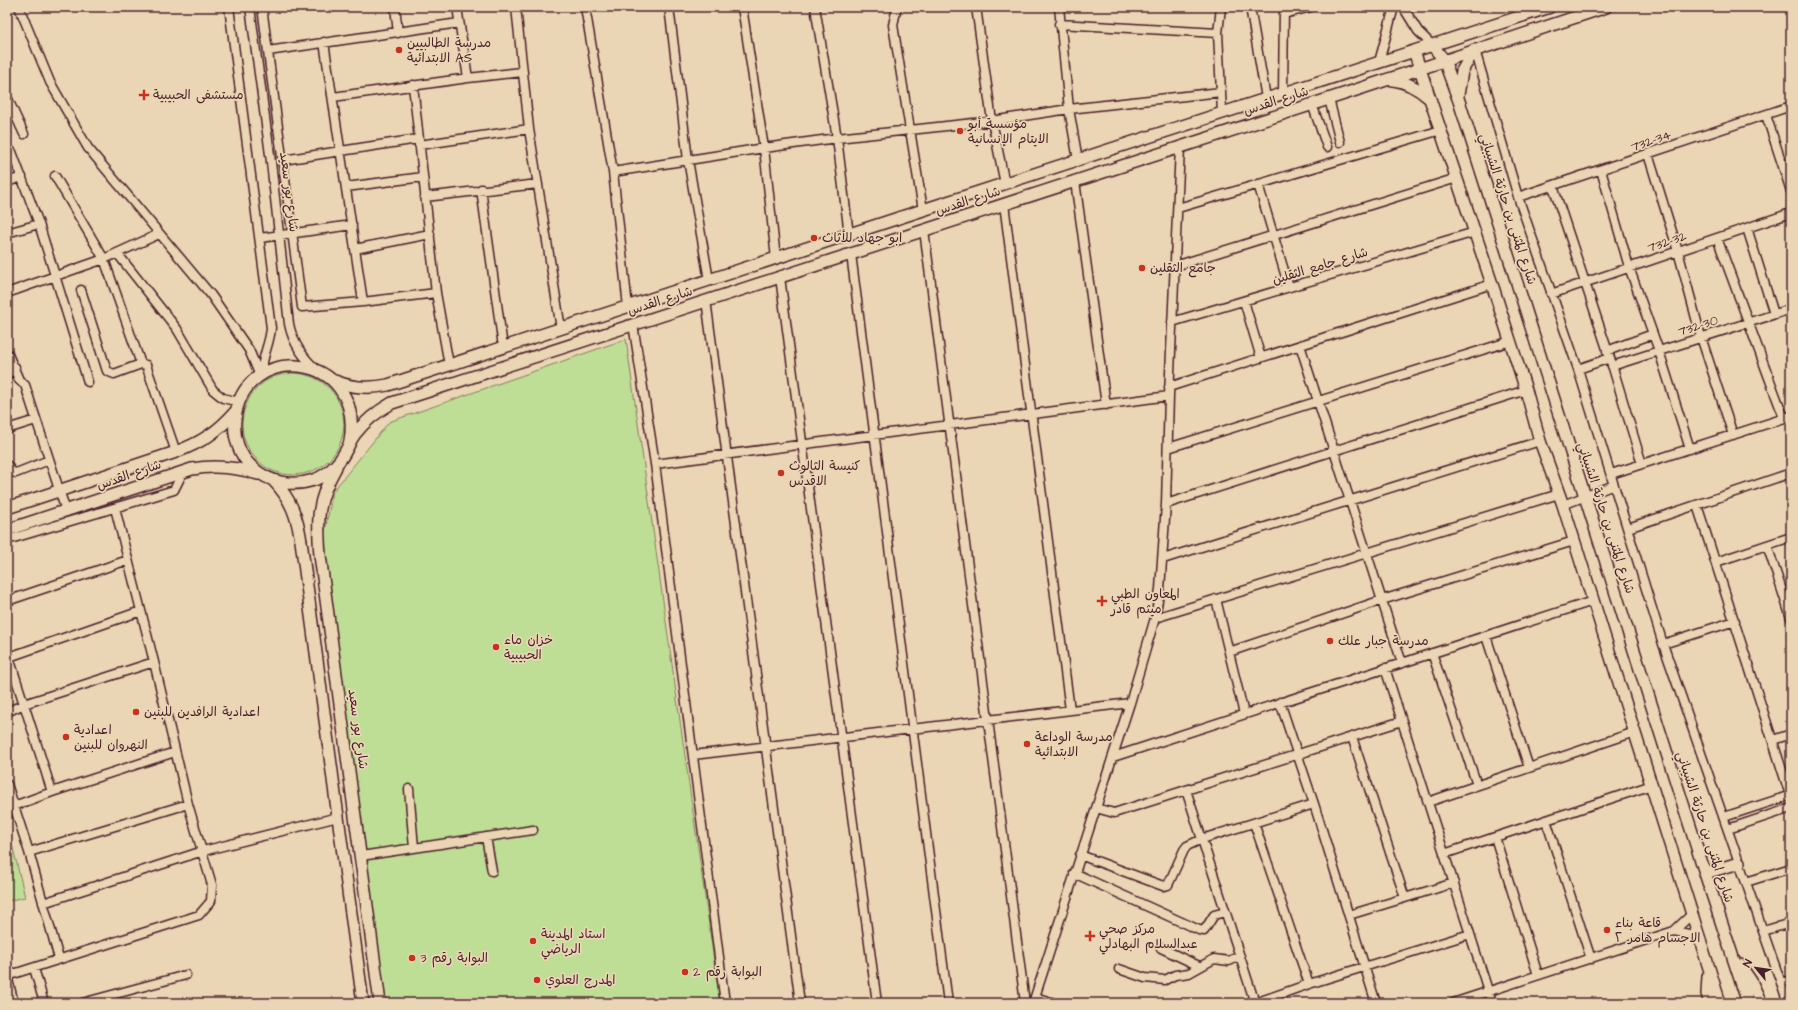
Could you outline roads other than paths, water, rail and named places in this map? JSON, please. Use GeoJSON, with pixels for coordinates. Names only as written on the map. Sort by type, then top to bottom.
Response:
{"type":"FeatureCollection","features":[{"type":"Feature","properties":{"kind":"main road","name":"شارع القدس"},"geometry":{"type":"LineString","coordinates":[[332,380],[356,387],[380,387],[1550,7]]}},
{"type":"Feature","properties":{"kind":"main road","name":"شارع القدس"},"geometry":{"type":"LineString","coordinates":[[350,441],[369,419],[392,403],[1329,99],[1388,78],[1606,7]]}},
{"type":"Feature","properties":{"kind":"main road","name":"شارع المثنى بن حارثة الشيباني"},"geometry":{"type":"LineString","coordinates":[[1432,45],[1444,60],[1459,101],[1704,873],[1734,957],[1748,1003]]}},
{"type":"Feature","properties":{"kind":"main road"},"geometry":{"type":"LineString","coordinates":[[1459,101],[1459,86],[1462,70],[1475,50]]}},
{"type":"Feature","properties":{"kind":"main road"},"geometry":{"type":"LineString","coordinates":[[1414,51],[1511,341],[1540,441],[1563,505],[1720,1003]]}},
{"type":"Feature","properties":{"kind":"main road"},"geometry":{"type":"LineString","coordinates":[[1388,78],[1406,83],[1423,92],[1430,99]]}},
{"type":"Feature","properties":{"kind":"main road"},"geometry":{"type":"LineString","coordinates":[[962,198],[967,216]]}},
{"type":"Feature","properties":{"kind":"main road"},"geometry":{"type":"LineString","coordinates":[[750,286],[748,274],[754,265]]}},
{"type":"Feature","properties":{"kind":"main road"},"geometry":{"type":"LineString","coordinates":[[736,271],[743,277],[745,283],[750,286]]}},
{"type":"Feature","properties":{"kind":"main road"},"geometry":{"type":"LineString","coordinates":[[290,366],[308,367],[319,371],[332,380],[341,390],[350,408],[352,428],[350,441],[345,452],[328,472],[316,479],[302,483],[287,484],[262,475],[251,466],[242,455],[236,441],[234,427],[237,407],[248,387],[261,375],[272,369],[290,366]]}},
{"type":"Feature","properties":{"kind":"main road","name":"شارع القدس"},"geometry":{"type":"LineString","coordinates":[[7,508],[59,492],[197,444],[212,435],[237,407]]}},
{"type":"Feature","properties":{"kind":"main road","name":"شارع بور سعيد"},"geometry":{"type":"LineString","coordinates":[[338,462],[324,491],[317,522],[380,1003]]}},
{"type":"Feature","properties":{"kind":"main road","name":"شارع القدس"},"geometry":{"type":"LineString","coordinates":[[7,530],[182,472],[202,468],[223,467],[262,475]]}},
{"type":"Feature","properties":{"kind":"main road"},"geometry":{"type":"LineString","coordinates":[[274,480],[292,505],[299,529],[363,1003]]}},
{"type":"Feature","properties":{"kind":"main road"},"geometry":{"type":"LineString","coordinates":[[331,769],[349,767]]}},
{"type":"Feature","properties":{"kind":"main road"},"geometry":{"type":"LineString","coordinates":[[1704,873],[1739,863]]}},
{"type":"Feature","properties":{"kind":"main road"},"geometry":{"type":"LineString","coordinates":[[1734,957],[1752,981],[1761,1003]]}},
{"type":"Feature","properties":{"kind":"main road"},"geometry":{"type":"LineString","coordinates":[[1708,966],[1707,994],[1710,1003]]}},
{"type":"Feature","properties":{"kind":"street"},"geometry":{"type":"LineString","coordinates":[[19,7],[50,82],[88,148],[159,234],[185,262],[211,295],[249,350],[261,375]]}},
{"type":"Feature","properties":{"kind":"street"},"geometry":{"type":"LineString","coordinates":[[229,7],[271,328],[269,345],[261,375]]}},
{"type":"Feature","properties":{"kind":"street","name":"شارع بور سعيد"},"geometry":{"type":"LineString","coordinates":[[250,7],[280,236],[291,335],[303,357],[319,371]]}},
{"type":"Feature","properties":{"kind":"street"},"geometry":{"type":"LineString","coordinates":[[262,7],[302,307],[363,302],[436,293]]}},
{"type":"Feature","properties":{"kind":"street"},"geometry":{"type":"LineString","coordinates":[[395,7],[398,33]]}},
{"type":"Feature","properties":{"kind":"street"},"geometry":{"type":"LineString","coordinates":[[457,7],[468,78]]}},
{"type":"Feature","properties":{"kind":"street"},"geometry":{"type":"LineString","coordinates":[[516,7],[529,129],[561,328]]}},
{"type":"Feature","properties":{"kind":"street"},"geometry":{"type":"LineString","coordinates":[[585,7],[613,172],[628,306]]}},
{"type":"Feature","properties":{"kind":"street"},"geometry":{"type":"LineString","coordinates":[[669,7],[688,160],[709,280]]}},
{"type":"Feature","properties":{"kind":"street"},"geometry":{"type":"LineString","coordinates":[[742,7],[764,148],[776,259]]}},
{"type":"Feature","properties":{"kind":"street"},"geometry":{"type":"LineString","coordinates":[[815,7],[837,138],[849,235]]}},
{"type":"Feature","properties":{"kind":"street"},"geometry":{"type":"LineString","coordinates":[[897,7],[894,25],[923,210]]}},
{"type":"Feature","properties":{"kind":"street"},"geometry":{"type":"LineString","coordinates":[[976,7],[992,121],[1005,184]]}},
{"type":"Feature","properties":{"kind":"street"},"geometry":{"type":"LineString","coordinates":[[1059,7],[1059,24],[1069,109],[1078,160]]}},
{"type":"Feature","properties":{"kind":"street"},"geometry":{"type":"LineString","coordinates":[[1221,7],[1218,33],[1222,113]]}},
{"type":"Feature","properties":{"kind":"street"},"geometry":{"type":"LineString","coordinates":[[1250,7],[1266,98]]}},
{"type":"Feature","properties":{"kind":"street"},"geometry":{"type":"LineString","coordinates":[[1283,94],[1284,10],[1311,7]]}},
{"type":"Feature","properties":{"kind":"street"},"geometry":{"type":"LineString","coordinates":[[1379,62],[1394,7]]}},
{"type":"Feature","properties":{"kind":"street"},"geometry":{"type":"LineString","coordinates":[[1403,7],[1418,31],[1432,45]]}},
{"type":"Feature","properties":{"kind":"street"},"geometry":{"type":"LineString","coordinates":[[268,51],[459,23]]}},
{"type":"Feature","properties":{"kind":"street"},"geometry":{"type":"LineString","coordinates":[[1059,24],[1218,33]]}},
{"type":"Feature","properties":{"kind":"street"},"geometry":{"type":"LineString","coordinates":[[324,42],[363,302]]}},
{"type":"Feature","properties":{"kind":"street"},"geometry":{"type":"LineString","coordinates":[[1475,50],[1518,197],[1578,369],[1663,644],[1788,1003]]}},
{"type":"Feature","properties":{"kind":"street"},"geometry":{"type":"LineString","coordinates":[[333,97],[413,85],[522,72]]}},
{"type":"Feature","properties":{"kind":"street"},"geometry":{"type":"LineString","coordinates":[[413,85],[418,142],[426,197],[436,293],[449,365]]}},
{"type":"Feature","properties":{"kind":"street"},"geometry":{"type":"LineString","coordinates":[[613,172],[837,138],[992,121],[1069,109],[1221,92]]}},
{"type":"Feature","properties":{"kind":"street"},"geometry":{"type":"LineString","coordinates":[[7,97],[24,134]]}},
{"type":"Feature","properties":{"kind":"street"},"geometry":{"type":"LineString","coordinates":[[1329,99],[1340,142]]}},
{"type":"Feature","properties":{"kind":"street"},"geometry":{"type":"LineString","coordinates":[[1312,104],[1327,147]]}},
{"type":"Feature","properties":{"kind":"street","name":"732-34"},"geometry":{"type":"LineString","coordinates":[[1518,197],[1791,106]]}},
{"type":"Feature","properties":{"kind":"street"},"geometry":{"type":"LineString","coordinates":[[1766,115],[1791,191]]}},
{"type":"Feature","properties":{"kind":"street"},"geometry":{"type":"LineString","coordinates":[[283,160],[529,129]]}},
{"type":"Feature","properties":{"kind":"street"},"geometry":{"type":"LineString","coordinates":[[1178,208],[1441,130]]}},
{"type":"Feature","properties":{"kind":"street"},"geometry":{"type":"LineString","coordinates":[[1054,1003],[1034,1000],[1130,703],[1155,618],[1160,589],[1166,504],[1169,396],[1180,147]]}},
{"type":"Feature","properties":{"kind":"street"},"geometry":{"type":"LineString","coordinates":[[7,151],[12,152],[39,224],[88,382]]}},
{"type":"Feature","properties":{"kind":"street"},"geometry":{"type":"LineString","coordinates":[[1648,154],[1678,251],[1701,337],[1733,435]]}},
{"type":"Feature","properties":{"kind":"street"},"geometry":{"type":"LineString","coordinates":[[1601,170],[1629,267],[1659,351],[1690,449]]}},
{"type":"Feature","properties":{"kind":"street"},"geometry":{"type":"LineString","coordinates":[[55,176],[104,259],[141,364]]}},
{"type":"Feature","properties":{"kind":"street"},"geometry":{"type":"LineString","coordinates":[[7,182],[22,177]]}},
{"type":"Feature","properties":{"kind":"street"},"geometry":{"type":"LineString","coordinates":[[346,187],[423,177]]}},
{"type":"Feature","properties":{"kind":"street"},"geometry":{"type":"LineString","coordinates":[[1175,266],[1457,178]]}},
{"type":"Feature","properties":{"kind":"street"},"geometry":{"type":"LineString","coordinates":[[1075,181],[1106,405]]}},
{"type":"Feature","properties":{"kind":"street"},"geometry":{"type":"LineString","coordinates":[[426,197],[481,189],[538,184]]}},
{"type":"Feature","properties":{"kind":"street"},"geometry":{"type":"LineString","coordinates":[[1258,184],[1289,288]]}},
{"type":"Feature","properties":{"kind":"street"},"geometry":{"type":"LineString","coordinates":[[1553,186],[1610,358],[1642,464]]}},
{"type":"Feature","properties":{"kind":"street"},"geometry":{"type":"LineString","coordinates":[[481,189],[503,347]]}},
{"type":"Feature","properties":{"kind":"street"},"geometry":{"type":"LineString","coordinates":[[1004,204],[1070,710]]}},
{"type":"Feature","properties":{"kind":"street","name":"732-32"},"geometry":{"type":"LineString","coordinates":[[1551,294],[1791,213]]}},
{"type":"Feature","properties":{"kind":"street"},"geometry":{"type":"LineString","coordinates":[[7,233],[39,224]]}},
{"type":"Feature","properties":{"kind":"street"},"geometry":{"type":"LineString","coordinates":[[260,238],[352,225]]}},
{"type":"Feature","properties":{"kind":"street"},"geometry":{"type":"LineString","coordinates":[[1746,228],[1774,314]]}},
{"type":"Feature","properties":{"kind":"street"},"geometry":{"type":"LineString","coordinates":[[924,230],[1025,1003]]}},
{"type":"Feature","properties":{"kind":"street","name":"شارع جامع الثقلين"},"geometry":{"type":"LineString","coordinates":[[1172,322],[1475,232]]}},
{"type":"Feature","properties":{"kind":"street"},"geometry":{"type":"LineString","coordinates":[[7,293],[117,254],[159,234]]}},
{"type":"Feature","properties":{"kind":"street"},"geometry":{"type":"LineString","coordinates":[[355,248],[430,234]]}},
{"type":"Feature","properties":{"kind":"street"},"geometry":{"type":"LineString","coordinates":[[1611,474],[1788,417],[1748,322],[1717,238]]}},
{"type":"Feature","properties":{"kind":"street"},"geometry":{"type":"LineString","coordinates":[[117,254],[178,329],[213,390],[222,398],[237,407]]}},
{"type":"Feature","properties":{"kind":"street"},"geometry":{"type":"LineString","coordinates":[[852,254],[948,1003]]}},
{"type":"Feature","properties":{"kind":"street"},"geometry":{"type":"LineString","coordinates":[[780,277],[877,1003]]}},
{"type":"Feature","properties":{"kind":"street"},"geometry":{"type":"LineString","coordinates":[[1170,387],[1492,284]]}},
{"type":"Feature","properties":{"kind":"street"},"geometry":{"type":"LineString","coordinates":[[82,290],[107,371],[114,374],[141,364],[146,365],[176,452]]}},
{"type":"Feature","properties":{"kind":"street"},"geometry":{"type":"LineString","coordinates":[[706,300],[800,1003]]}},
{"type":"Feature","properties":{"kind":"street"},"geometry":{"type":"LineString","coordinates":[[1244,301],[1261,358]]}},
{"type":"Feature","properties":{"kind":"street","name":"732-30"},"geometry":{"type":"LineString","coordinates":[[1610,358],[1659,351],[1791,309]]}},
{"type":"Feature","properties":{"kind":"street"},"geometry":{"type":"LineString","coordinates":[[633,324],[655,464],[725,1003]]}},
{"type":"Feature","properties":{"kind":"street"},"geometry":{"type":"LineString","coordinates":[[1578,369],[1610,358],[1653,334]]}},
{"type":"Feature","properties":{"kind":"street"},"geometry":{"type":"LineString","coordinates":[[1168,448],[1511,341]]}},
{"type":"Feature","properties":{"kind":"street"},"geometry":{"type":"LineString","coordinates":[[1300,345],[1402,663]]}},
{"type":"Feature","properties":{"kind":"street"},"geometry":{"type":"LineString","coordinates":[[7,352],[19,380],[25,385],[66,511]]}},
{"type":"Feature","properties":{"kind":"street"},"geometry":{"type":"LineString","coordinates":[[7,375],[15,368]]}},
{"type":"Feature","properties":{"kind":"street"},"geometry":{"type":"LineString","coordinates":[[1166,504],[1526,390]]}},
{"type":"Feature","properties":{"kind":"street"},"geometry":{"type":"LineString","coordinates":[[655,464],[1169,396]]}},
{"type":"Feature","properties":{"kind":"street"},"geometry":{"type":"LineString","coordinates":[[7,429],[36,420]]}},
{"type":"Feature","properties":{"kind":"street"},"geometry":{"type":"LineString","coordinates":[[1163,559],[1540,441]]}},
{"type":"Feature","properties":{"kind":"street"},"geometry":{"type":"LineString","coordinates":[[7,465],[12,472],[16,472],[49,460]]}},
{"type":"Feature","properties":{"kind":"street"},"geometry":{"type":"LineString","coordinates":[[7,540],[174,490],[182,472]]}},
{"type":"Feature","properties":{"kind":"street"},"geometry":{"type":"LineString","coordinates":[[1628,528],[1791,473]]}},
{"type":"Feature","properties":{"kind":"street"},"geometry":{"type":"LineString","coordinates":[[1563,505],[1614,485]]}},
{"type":"Feature","properties":{"kind":"street"},"geometry":{"type":"LineString","coordinates":[[1155,618],[1559,494]]}},
{"type":"Feature","properties":{"kind":"street"},"geometry":{"type":"LineString","coordinates":[[1697,505],[1791,795],[1724,817]]}},
{"type":"Feature","properties":{"kind":"street"},"geometry":{"type":"LineString","coordinates":[[14,1003],[7,976],[199,915],[211,901],[212,885],[188,804],[154,662],[114,508]]}},
{"type":"Feature","properties":{"kind":"street"},"geometry":{"type":"LineString","coordinates":[[1716,562],[1791,537]]}},
{"type":"Feature","properties":{"kind":"street"},"geometry":{"type":"LineString","coordinates":[[1229,652],[1382,600],[1574,541]]}},
{"type":"Feature","properties":{"kind":"street"},"geometry":{"type":"LineString","coordinates":[[1767,545],[1791,618]]}},
{"type":"Feature","properties":{"kind":"street"},"geometry":{"type":"LineString","coordinates":[[7,601],[128,560]]}},
{"type":"Feature","properties":{"kind":"street"},"geometry":{"type":"LineString","coordinates":[[1216,599],[1244,714]]}},
{"type":"Feature","properties":{"kind":"street"},"geometry":{"type":"LineString","coordinates":[[1113,757],[1593,601]]}},
{"type":"Feature","properties":{"kind":"street"},"geometry":{"type":"LineString","coordinates":[[52,792],[8,654],[141,611]]}},
{"type":"Feature","properties":{"kind":"street"},"geometry":{"type":"LineString","coordinates":[[1663,644],[1735,621]]}},
{"type":"Feature","properties":{"kind":"street"},"geometry":{"type":"LineString","coordinates":[[1486,636],[1530,768]]}},
{"type":"Feature","properties":{"kind":"street"},"geometry":{"type":"LineString","coordinates":[[1432,653],[1477,786]]}},
{"type":"Feature","properties":{"kind":"street"},"geometry":{"type":"LineString","coordinates":[[7,712],[24,704],[154,662]]}},
{"type":"Feature","properties":{"kind":"street"},"geometry":{"type":"LineString","coordinates":[[1385,668],[1492,1003]]}},
{"type":"Feature","properties":{"kind":"street"},"geometry":{"type":"LineString","coordinates":[[1280,702],[1314,804],[1376,1003]]}},
{"type":"Feature","properties":{"kind":"street"},"geometry":{"type":"LineString","coordinates":[[693,755],[1130,703]]}},
{"type":"Feature","properties":{"kind":"street"},"geometry":{"type":"LineString","coordinates":[[1096,808],[1114,813],[1402,721]]}},
{"type":"Feature","properties":{"kind":"street"},"geometry":{"type":"LineString","coordinates":[[1428,802],[1635,732]]}},
{"type":"Feature","properties":{"kind":"street"},"geometry":{"type":"LineString","coordinates":[[1773,740],[1791,734]]}},
{"type":"Feature","properties":{"kind":"street"},"geometry":{"type":"LineString","coordinates":[[1352,737],[1404,898]]}},
{"type":"Feature","properties":{"kind":"street"},"geometry":{"type":"LineString","coordinates":[[14,806],[175,752]]}},
{"type":"Feature","properties":{"kind":"street"},"geometry":{"type":"LineString","coordinates":[[7,784],[59,959]]}},
{"type":"Feature","properties":{"kind":"street"},"geometry":{"type":"LineString","coordinates":[[1444,854],[1652,785]]}},
{"type":"Feature","properties":{"kind":"street"},"geometry":{"type":"LineString","coordinates":[[409,789],[414,848]]}},
{"type":"Feature","properties":{"kind":"street"},"geometry":{"type":"LineString","coordinates":[[1186,790],[1255,1003],[1364,966],[1470,934]]}},
{"type":"Feature","properties":{"kind":"street"},"geometry":{"type":"LineString","coordinates":[[28,852],[188,804]]}},
{"type":"Feature","properties":{"kind":"street"},"geometry":{"type":"LineString","coordinates":[[1080,855],[1163,886],[1168,885],[1187,846],[1202,839],[1314,804]]}},
{"type":"Feature","properties":{"kind":"street"},"geometry":{"type":"LineString","coordinates":[[1728,829],[1791,808]]}},
{"type":"Feature","properties":{"kind":"street"},"geometry":{"type":"LineString","coordinates":[[43,903],[203,851],[338,817]]}},
{"type":"Feature","properties":{"kind":"street"},"geometry":{"type":"LineString","coordinates":[[1546,820],[1591,959]]}},
{"type":"Feature","properties":{"kind":"street"},"geometry":{"type":"LineString","coordinates":[[1254,823],[1309,984]]}},
{"type":"Feature","properties":{"kind":"street"},"geometry":{"type":"LineString","coordinates":[[361,856],[533,830]]}},
{"type":"Feature","properties":{"kind":"street"},"geometry":{"type":"LineString","coordinates":[[486,837],[492,871]]}},
{"type":"Feature","properties":{"kind":"street"},"geometry":{"type":"LineString","coordinates":[[1494,837],[1538,976]]}},
{"type":"Feature","properties":{"kind":"street"},"geometry":{"type":"LineString","coordinates":[[1746,882],[1791,868]]}},
{"type":"Feature","properties":{"kind":"street"},"geometry":{"type":"LineString","coordinates":[[1074,874],[1199,930],[1204,931],[1207,928],[1214,915],[1225,912]]}},
{"type":"Feature","properties":{"kind":"street"},"geometry":{"type":"LineString","coordinates":[[1349,915],[1454,883]]}},
{"type":"Feature","properties":{"kind":"street"},"geometry":{"type":"LineString","coordinates":[[1453,1003],[1489,993],[1674,931],[1692,914]]}},
{"type":"Feature","properties":{"kind":"street"},"geometry":{"type":"LineString","coordinates":[[1763,931],[1791,923]]}},
{"type":"Feature","properties":{"kind":"street"},"geometry":{"type":"LineString","coordinates":[[1674,931],[1698,936]]}},
{"type":"Feature","properties":{"kind":"street"},"geometry":{"type":"LineString","coordinates":[[1161,948],[1199,966]]}},
{"type":"Feature","properties":{"kind":"street"},"geometry":{"type":"LineString","coordinates":[[1119,969],[1144,978],[1160,980],[1175,975],[1189,973],[1199,966],[1214,959],[1229,961],[1240,956]]}},
{"type":"Feature","properties":{"kind":"street"},"geometry":{"type":"LineString","coordinates":[[34,968],[44,1003]]}},
{"type":"Feature","properties":{"kind":"street"},"geometry":{"type":"LineString","coordinates":[[82,1003],[186,975]]}},
{"type":"Feature","properties":{"kind":"street"},"geometry":{"type":"LineString","coordinates":[[1781,983],[1791,980]]}},
{"type":"Feature","properties":{"kind":"place","name":"مدرسة الطالبيين الابتدائية AS"},"geometry":{"type":"Point","coordinates":[399,50]}},
{"type":"Feature","properties":{"kind":"place","name":"مستشفى الحبيبية"},"geometry":{"type":"Point","coordinates":[144,95]}},
{"type":"Feature","properties":{"kind":"place","name":"مؤسسة أبو الايتام الإنسانية"},"geometry":{"type":"Point","coordinates":[960,131]}},
{"type":"Feature","properties":{"kind":"place","name":"ابو جهاد للأثاث"},"geometry":{"type":"Point","coordinates":[814,238]}},
{"type":"Feature","properties":{"kind":"place","name":"جامع الثقلين"},"geometry":{"type":"Point","coordinates":[1142,268]}},
{"type":"Feature","properties":{"kind":"place","name":"كنيسة الثالوث الاقدس"},"geometry":{"type":"Point","coordinates":[781,473]}},
{"type":"Feature","properties":{"kind":"place","name":"المعاون الطبي ميثم قادر"},"geometry":{"type":"Point","coordinates":[1102,601]}},
{"type":"Feature","properties":{"kind":"place","name":"مدرسة جبار علك"},"geometry":{"type":"Point","coordinates":[1330,641]}},
{"type":"Feature","properties":{"kind":"place","name":"خزان ماء الحبيبية"},"geometry":{"type":"Point","coordinates":[496,647]}},
{"type":"Feature","properties":{"kind":"place","name":"اعدادية الرافدين للبنين"},"geometry":{"type":"Point","coordinates":[136,712]}},
{"type":"Feature","properties":{"kind":"place","name":"اعدادية النهروان للبنين"},"geometry":{"type":"Point","coordinates":[66,737]}},
{"type":"Feature","properties":{"kind":"place","name":"مدرسة الوداعة الابتدائية"},"geometry":{"type":"Point","coordinates":[1027,744]}},
{"type":"Feature","properties":{"kind":"place","name":"قاعة بناء الاجسام هامر ٢"},"geometry":{"type":"Point","coordinates":[1607,930]}},
{"type":"Feature","properties":{"kind":"place","name":"مركز صحي عبدالسلام البهادلي"},"geometry":{"type":"Point","coordinates":[1090,936]}},
{"type":"Feature","properties":{"kind":"place","name":"استاد المدينة الرياضي"},"geometry":{"type":"Point","coordinates":[533,941]}},
{"type":"Feature","properties":{"kind":"place","name":"البوابة رقم 3"},"geometry":{"type":"Point","coordinates":[412,958]}},
{"type":"Feature","properties":{"kind":"place","name":"البوابة رقم 2"},"geometry":{"type":"Point","coordinates":[685,972]}},
{"type":"Feature","properties":{"kind":"place","name":"المدرج العلوي"},"geometry":{"type":"Point","coordinates":[537,980]}}]}
